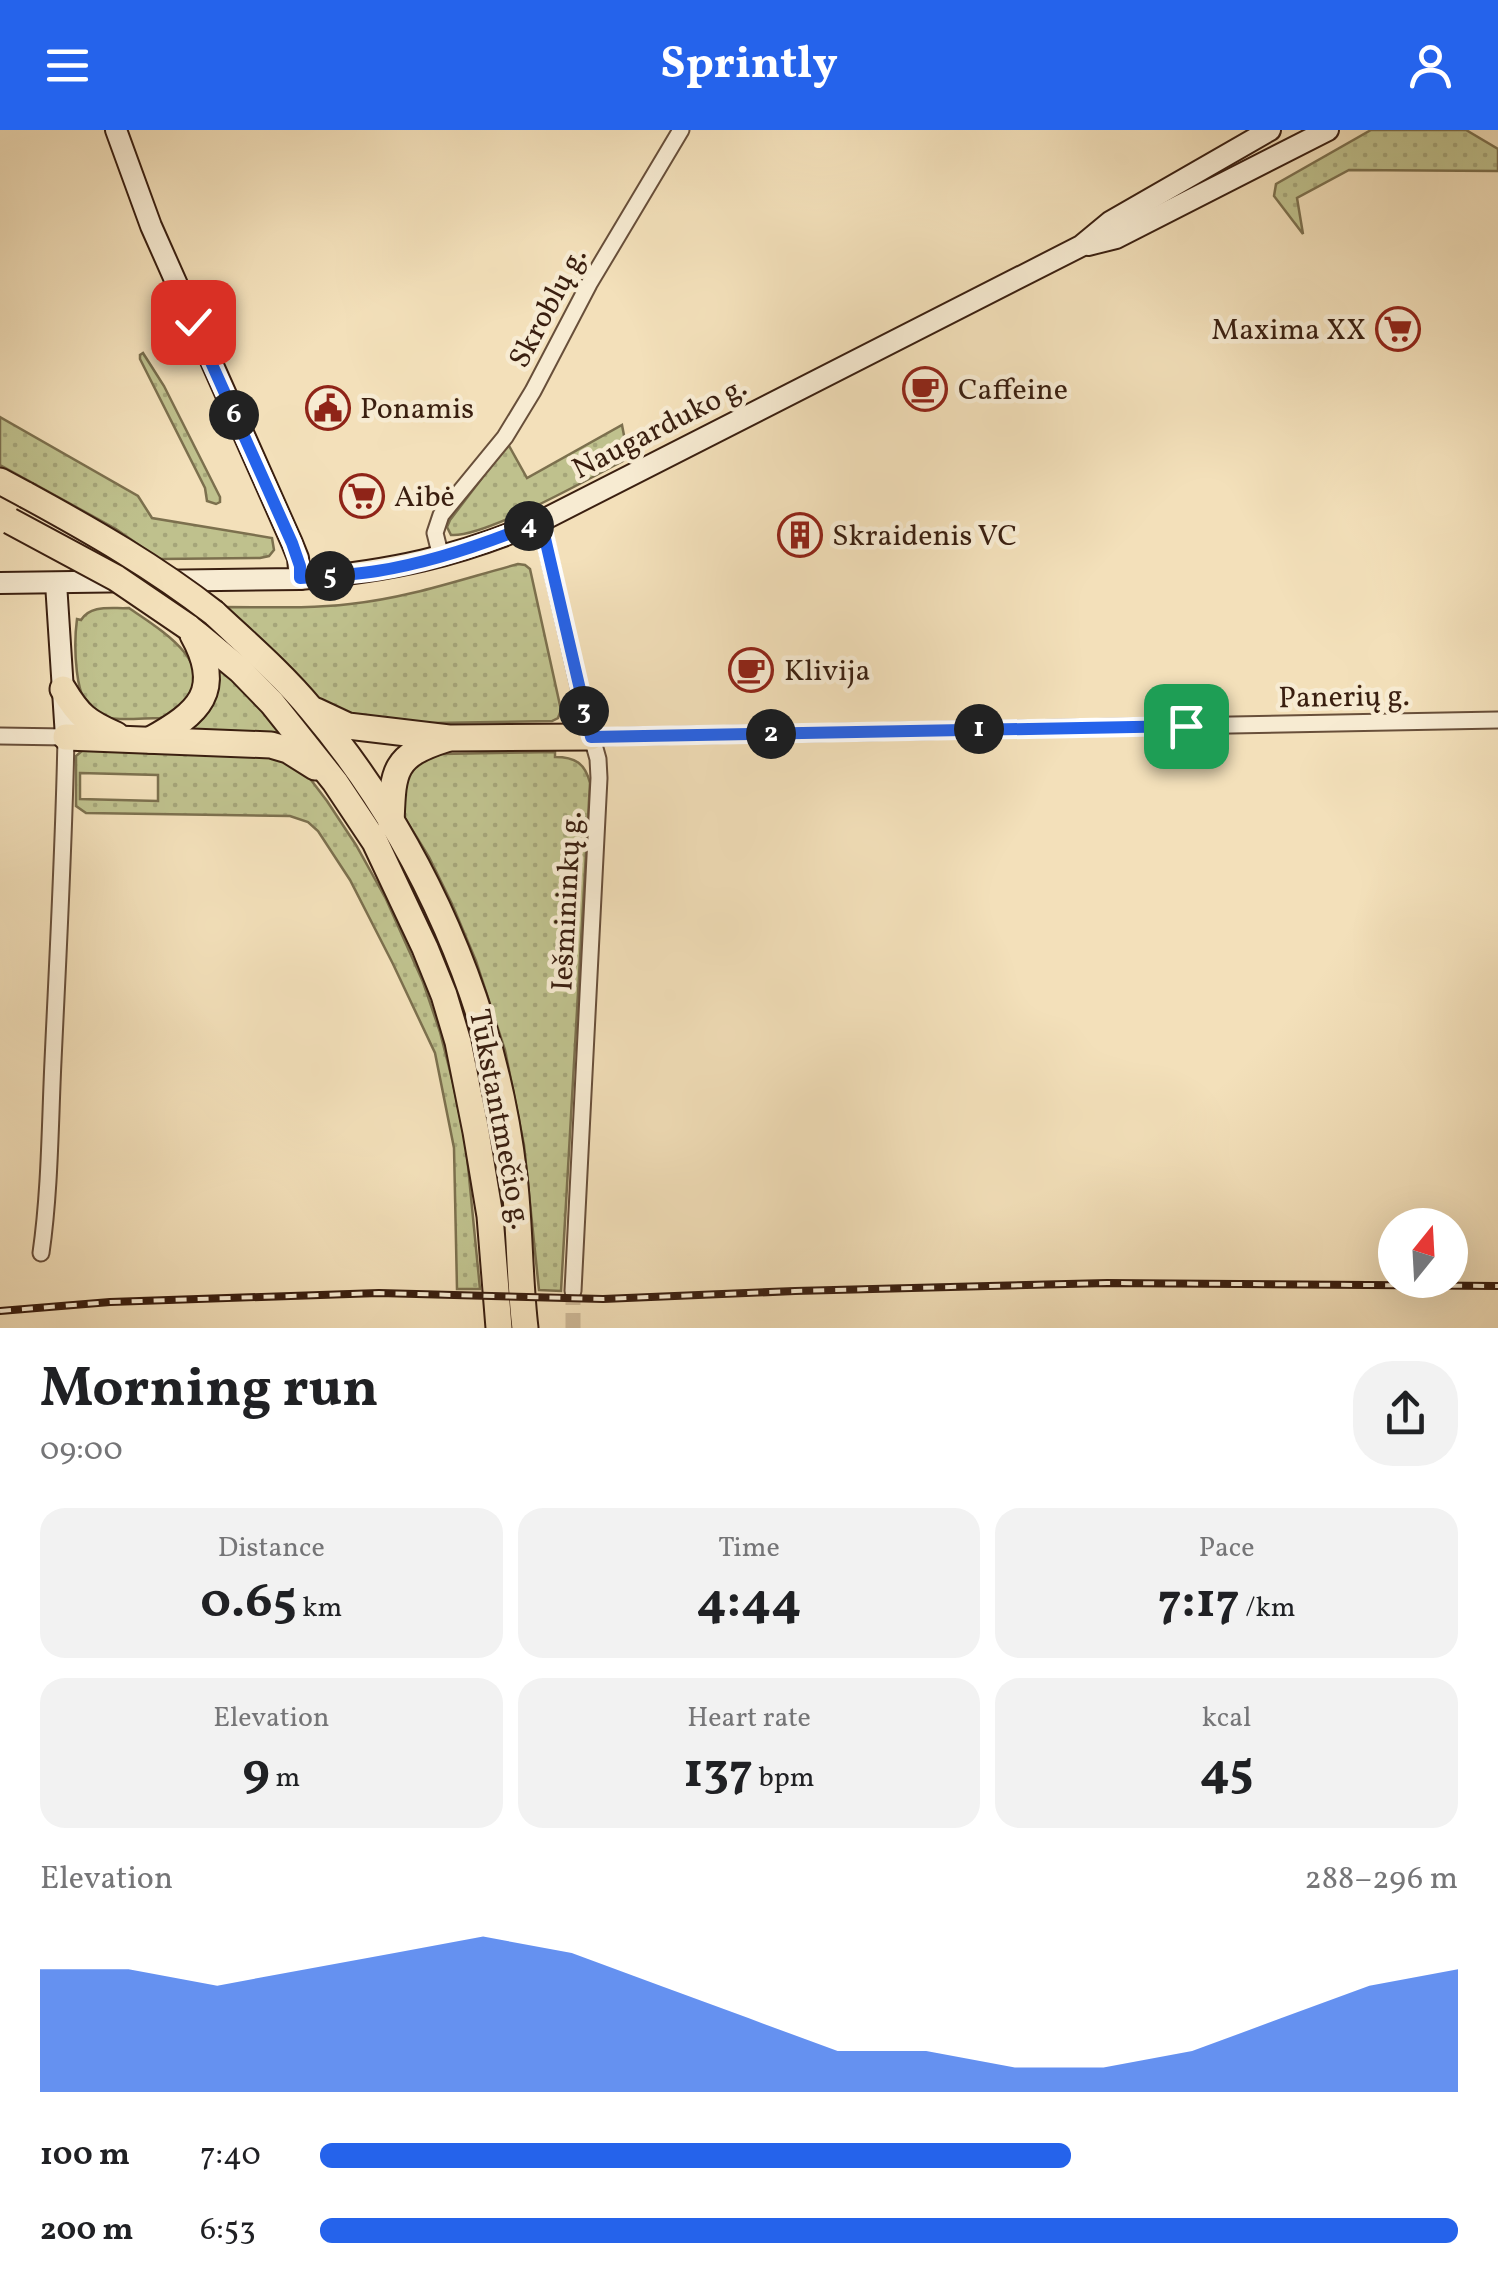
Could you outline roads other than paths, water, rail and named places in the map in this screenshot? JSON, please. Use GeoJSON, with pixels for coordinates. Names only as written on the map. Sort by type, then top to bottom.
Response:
{"type":"FeatureCollection","features":[{"type":"Feature","properties":{"kind":"highway","name":"Tūkstantmečio g."},"geometry":{"type":"LineString","coordinates":[[0,481],[134,556],[214,613],[311,709],[355,766],[391,824],[451,936],[486,1037],[514,1176],[525,1328]]}},
{"type":"Feature","properties":{"kind":"highway","name":"Tūkstantmečio g."},"geometry":{"type":"LineString","coordinates":[[5,518],[116,578],[188,627],[240,670],[272,703],[335,782],[375,842],[425,948],[458,1042],[488,1200],[500,1328]]}},
{"type":"Feature","properties":{"kind":"highway"},"geometry":{"type":"LineString","coordinates":[[63,689],[76,712],[95,726],[137,739],[184,720],[201,700],[207,678],[202,652],[188,627]]}},
{"type":"Feature","properties":{"kind":"highway"},"geometry":{"type":"LineString","coordinates":[[311,709],[348,726],[448,738],[591,737]]}},
{"type":"Feature","properties":{"kind":"highway"},"geometry":{"type":"LineString","coordinates":[[66,737],[271,745],[303,758],[335,782]]}},
{"type":"Feature","properties":{"kind":"highway"},"geometry":{"type":"LineString","coordinates":[[391,824],[392,793],[399,766],[420,747],[448,738]]}},
{"type":"Feature","properties":{"kind":"main road"},"geometry":{"type":"LineString","coordinates":[[116,130],[151,226],[292,543],[300,578]]}},
{"type":"Feature","properties":{"kind":"main road","name":"Naugarduko g."},"geometry":{"type":"LineString","coordinates":[[0,583],[300,578],[380,571],[507,536],[1081,246],[1110,222],[1270,130]]}},
{"type":"Feature","properties":{"kind":"main road","name":"Naugarduko g."},"geometry":{"type":"LineString","coordinates":[[1081,246],[1116,238],[1328,130]]}},
{"type":"Feature","properties":{"kind":"main road"},"geometry":{"type":"LineString","coordinates":[[56,582],[66,737]]}},
{"type":"Feature","properties":{"kind":"street","name":"Skroblų g."},"geometry":{"type":"LineString","coordinates":[[441,557],[435,533],[441,515],[505,437],[589,284],[682,130]]}},
{"type":"Feature","properties":{"kind":"street","name":"Iešmininkų g."},"geometry":{"type":"LineString","coordinates":[[541,521],[600,778],[573,1290]]}},
{"type":"Feature","properties":{"kind":"street","name":"Panerių g."},"geometry":{"type":"LineString","coordinates":[[591,737],[1498,720]]}},
{"type":"Feature","properties":{"kind":"street"},"geometry":{"type":"LineString","coordinates":[[0,736],[66,737],[41,1253]]}},
{"type":"Feature","properties":{"kind":"tunnel"},"geometry":{"type":"LineString","coordinates":[[573,1291],[573,1328]]}},
{"type":"Feature","properties":{"kind":"railway"},"geometry":{"type":"LineString","coordinates":[[0,1311],[110,1302],[379,1293],[603,1299],[1107,1283],[1498,1286]]}},
{"type":"Feature","properties":{"kind":"place","name":"Maxima XX"},"geometry":{"type":"Point","coordinates":[1398,329]}},
{"type":"Feature","properties":{"kind":"place","name":"Caffeine"},"geometry":{"type":"Point","coordinates":[925,389]}},
{"type":"Feature","properties":{"kind":"place","name":"Ponamis"},"geometry":{"type":"Point","coordinates":[328,408]}},
{"type":"Feature","properties":{"kind":"place","name":"Aibė"},"geometry":{"type":"Point","coordinates":[362,496]}},
{"type":"Feature","properties":{"kind":"place","name":"Skraidenis VC"},"geometry":{"type":"Point","coordinates":[800,535]}},
{"type":"Feature","properties":{"kind":"place","name":"Klivija"},"geometry":{"type":"Point","coordinates":[751,670]}}]}
